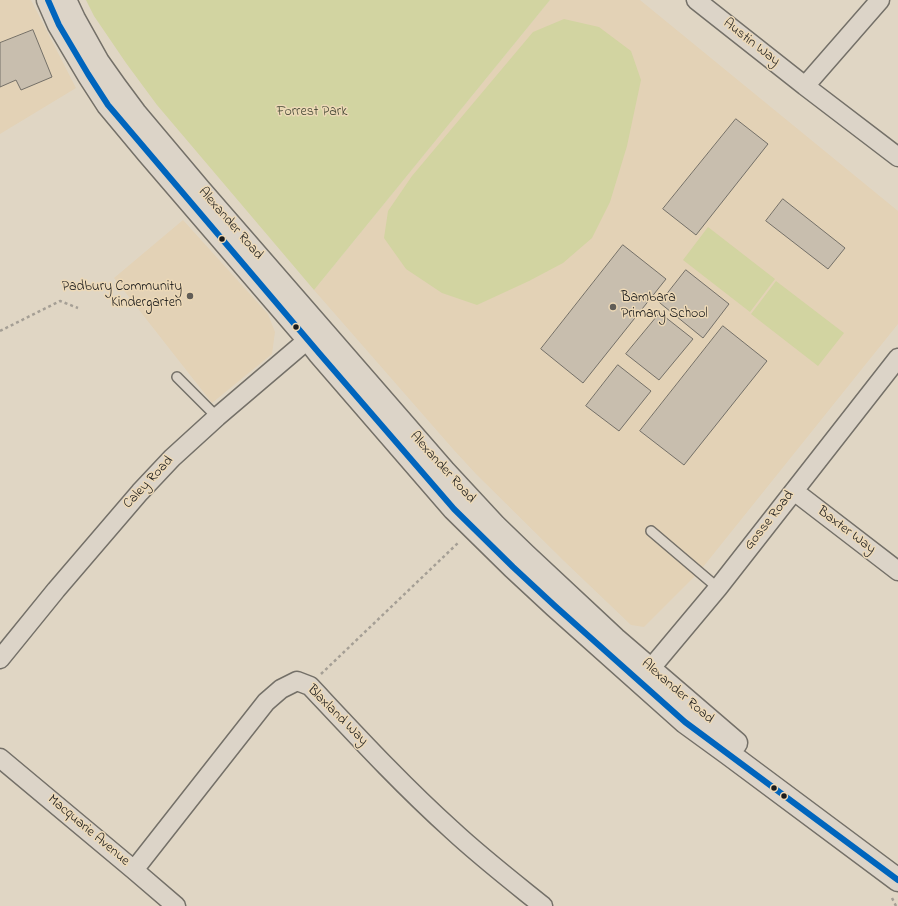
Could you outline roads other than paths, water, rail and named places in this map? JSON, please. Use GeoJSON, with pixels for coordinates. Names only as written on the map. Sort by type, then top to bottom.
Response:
{"type":"FeatureCollection","features":[{"type":"Feature","properties":{"kind":"street","name":"Alexander Road"},"geometry":{"type":"LineString","coordinates":[[48,0],[59,25],[108,105],[167,176],[314,334]]}},
{"type":"Feature","properties":{"kind":"street","name":"Alexander Road"},"geometry":{"type":"LineString","coordinates":[[66,0],[74,19],[98,62],[135,113],[199,189],[314,334],[319,353],[454,508],[519,572],[645,675],[760,763],[898,861]]}},
{"type":"Feature","properties":{"kind":"street","name":"Austin Way"},"geometry":{"type":"LineString","coordinates":[[696,0],[898,157]]}},
{"type":"Feature","properties":{"kind":"street"},"geometry":{"type":"LineString","coordinates":[[805,86],[880,0]]}},
{"type":"Feature","properties":{"kind":"street","name":"Caley Road"},"geometry":{"type":"LineString","coordinates":[[0,659],[56,590],[140,492],[172,458],[217,417],[314,334]]}},
{"type":"Feature","properties":{"kind":"street","name":"Gosse Road"},"geometry":{"type":"LineString","coordinates":[[645,675],[718,588],[898,358]]}},
{"type":"Feature","properties":{"kind":"street","name":"Baxter Way"},"geometry":{"type":"LineString","coordinates":[[794,491],[898,571]]}},
{"type":"Feature","properties":{"kind":"street","name":"Alexander Road"},"geometry":{"type":"LineString","coordinates":[[645,675],[685,722],[898,880]]}},
{"type":"Feature","properties":{"kind":"street","name":"Blaxland Way"},"geometry":{"type":"LineString","coordinates":[[134,870],[266,702],[281,689],[297,681],[310,686],[399,779],[452,830],[543,906]]}},
{"type":"Feature","properties":{"kind":"street","name":"Macquarie Avenue"},"geometry":{"type":"LineString","coordinates":[[0,758],[176,906]]}},
{"type":"Feature","properties":{"kind":"lane"},"geometry":{"type":"LineString","coordinates":[[177,377],[217,417]]}},
{"type":"Feature","properties":{"kind":"lane"},"geometry":{"type":"LineString","coordinates":[[651,531],[718,588]]}},
{"type":"Feature","properties":{"kind":"place","name":"Padbury Community Kindergarten"},"geometry":{"type":"Point","coordinates":[190,296]}},
{"type":"Feature","properties":{"kind":"place","name":"Bambara Primary School"},"geometry":{"type":"Point","coordinates":[613,307]}},
{"type":"Feature","properties":{"kind":"park label","name":"Forrest Park"},"geometry":{"type":"Point","coordinates":[312,113]}}]}
